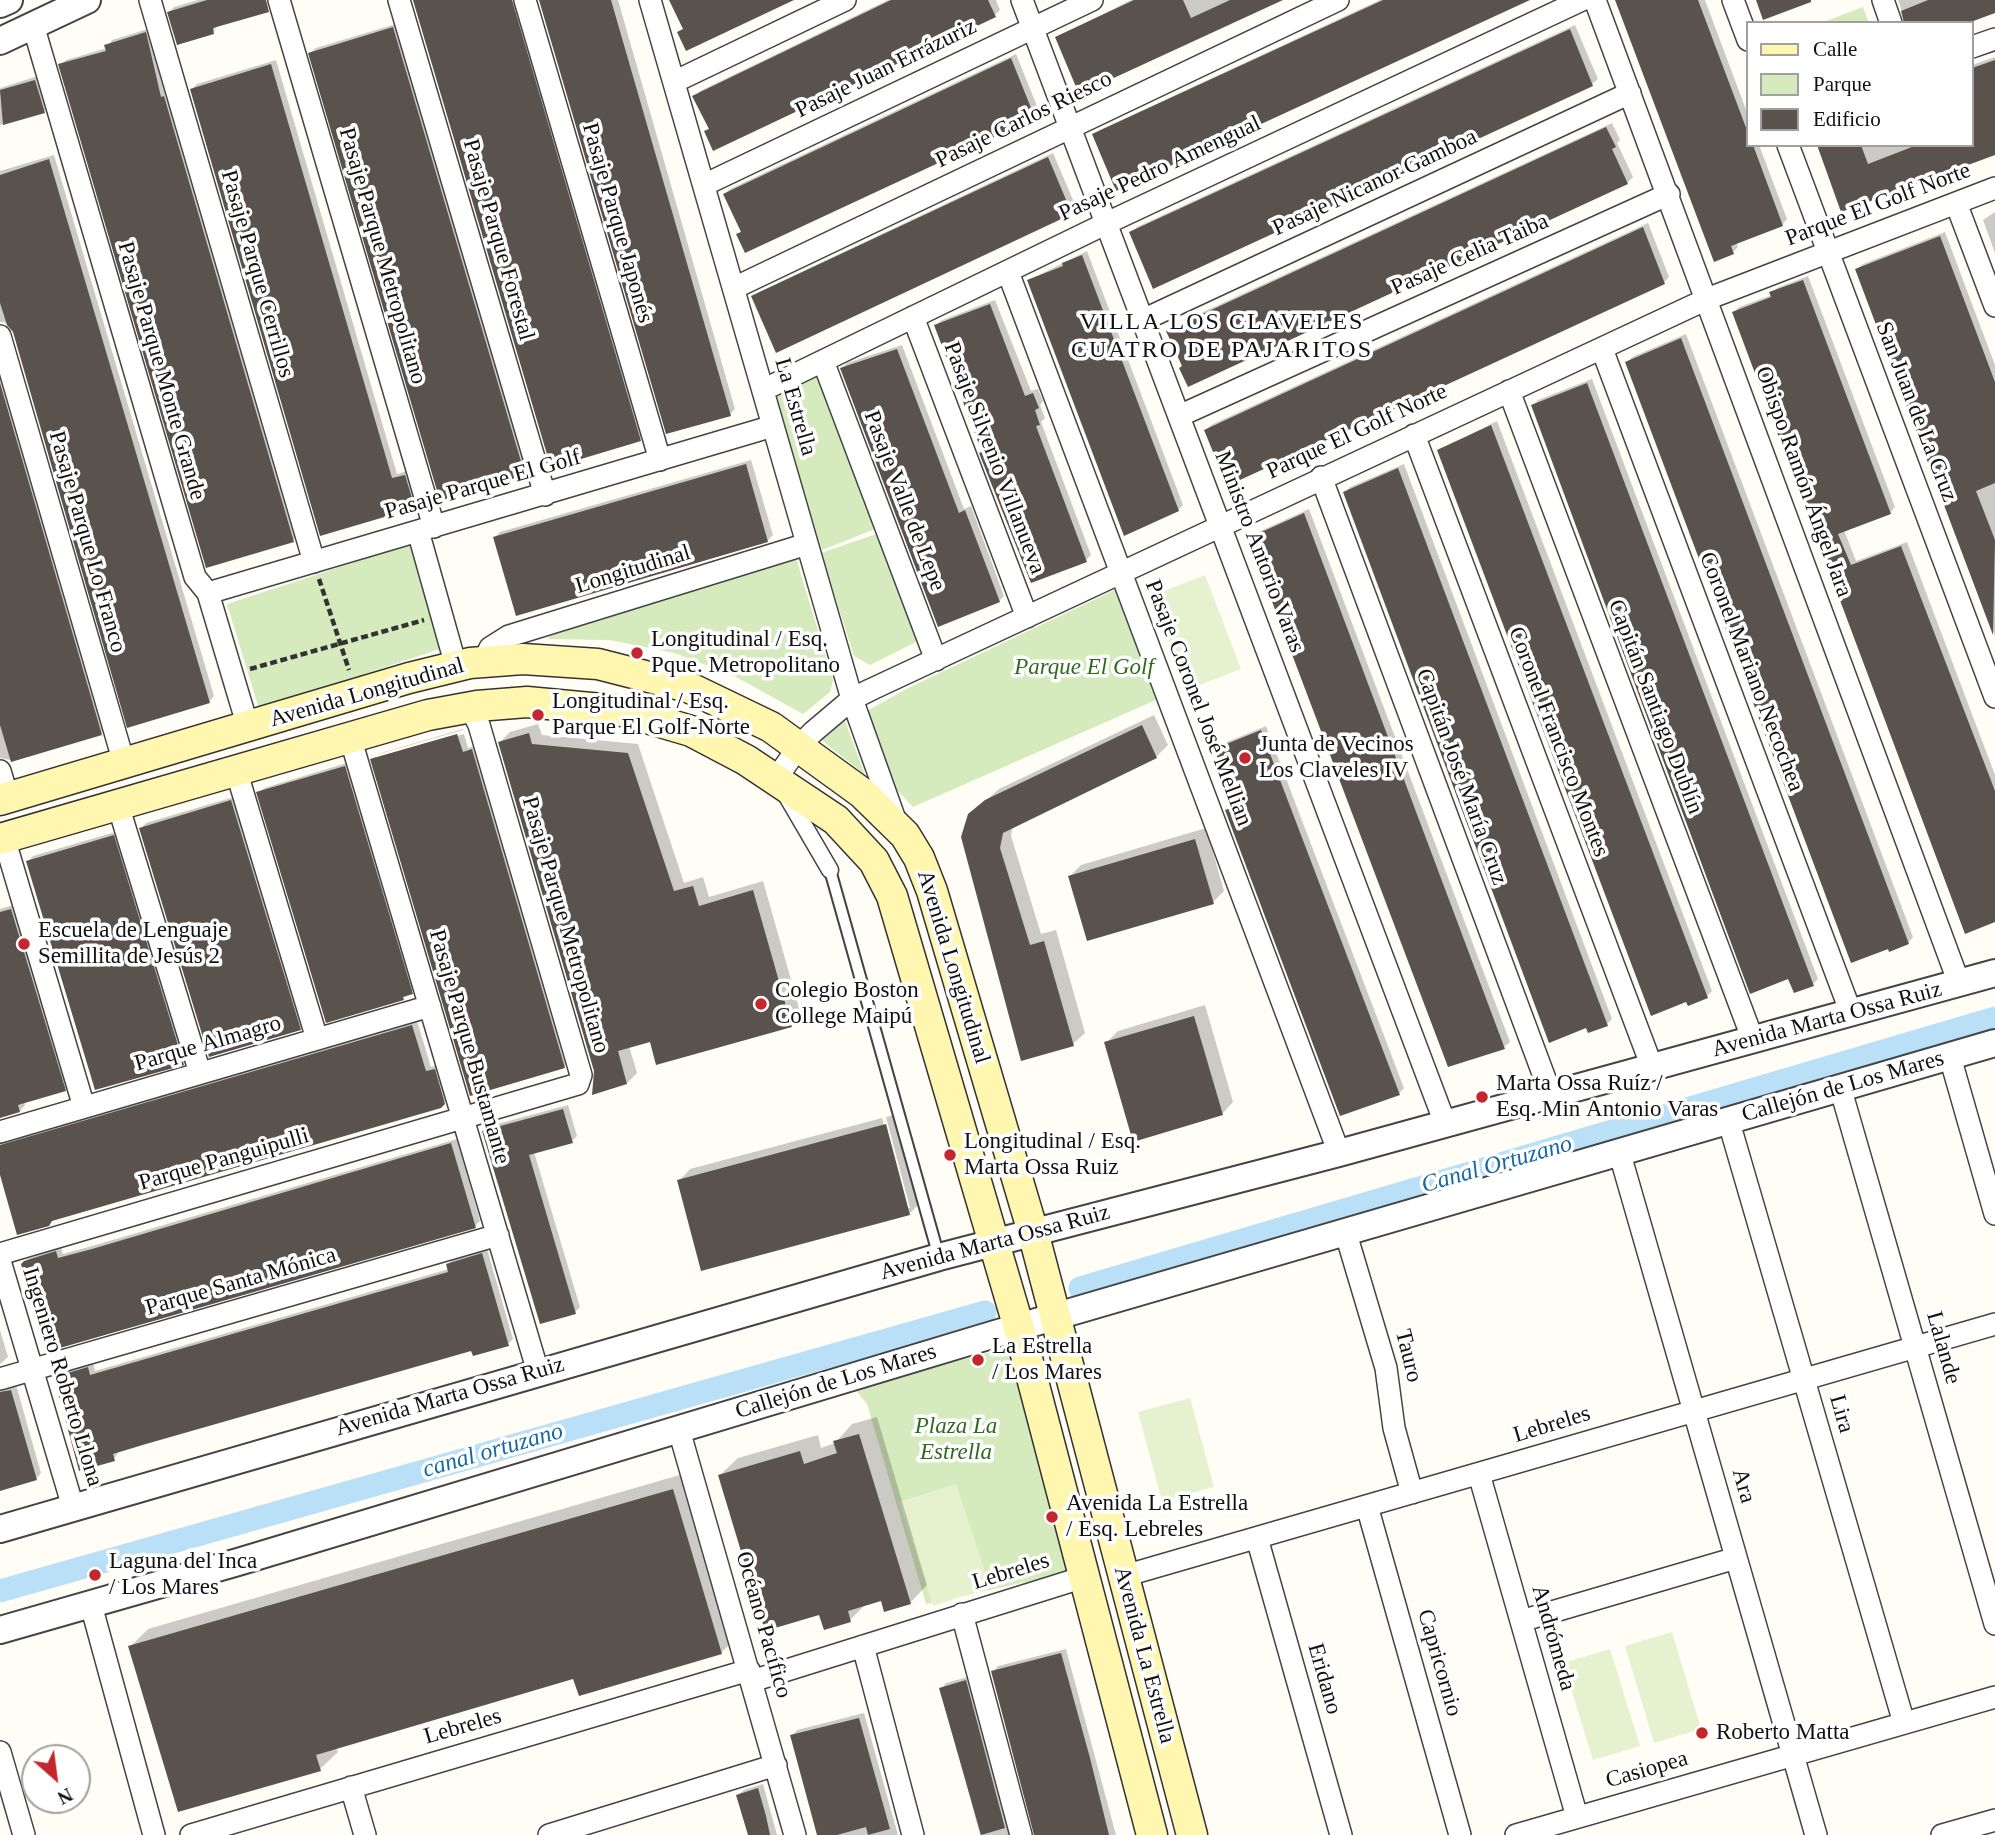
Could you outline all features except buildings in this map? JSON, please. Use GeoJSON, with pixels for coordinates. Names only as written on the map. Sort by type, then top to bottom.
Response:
{"type":"FeatureCollection","features":[{"type":"Feature","properties":{"kind":"main road","name":"Avenida Longitudinal"},"geometry":{"type":"LineString","coordinates":[[3,790],[124,763],[356,694],[470,664],[562,660],[634,670],[706,694],[771,727],[855,787],[897,825],[919,858],[932,891],[1033,1232]]}},
{"type":"Feature","properties":{"kind":"main road","name":"Avenida Longitudinal"},"geometry":{"type":"LineString","coordinates":[[2,838],[428,715],[470,707],[555,703],[623,710],[691,732],[776,779],[848,830],[874,861],[888,885],[994,1242]]}},
{"type":"Feature","properties":{"kind":"main road","name":"Avenida La Estrella"},"geometry":{"type":"LineString","coordinates":[[1033,1232],[1192,1835]]}},
{"type":"Feature","properties":{"kind":"main road","name":"Avenida La Estrella"},"geometry":{"type":"LineString","coordinates":[[994,1242],[1152,1835]]}},
{"type":"Feature","properties":{"kind":"street"},"geometry":{"type":"LineString","coordinates":[[0,4],[9,0]]}},
{"type":"Feature","properties":{"kind":"street"},"geometry":{"type":"LineString","coordinates":[[0,41],[87,0]]}},
{"type":"Feature","properties":{"kind":"street","name":"Pasaje Parque Cerrillos"},"geometry":{"type":"LineString","coordinates":[[150,0],[314,562]]}},
{"type":"Feature","properties":{"kind":"street","name":"Pasaje Parque Metropolitano"},"geometry":{"type":"LineString","coordinates":[[279,0],[426,529],[441,615],[470,664]]}},
{"type":"Feature","properties":{"kind":"street","name":"Pasaje Parque Forestal"},"geometry":{"type":"LineString","coordinates":[[399,0],[545,495]]}},
{"type":"Feature","properties":{"kind":"street","name":"Pasaje Parque Japonés"},"geometry":{"type":"LineString","coordinates":[[525,0],[660,460]]}},
{"type":"Feature","properties":{"kind":"street","name":"La Estrella"},"geometry":{"type":"LineString","coordinates":[[650,0],[852,699],[897,825]]}},
{"type":"Feature","properties":{"kind":"street"},"geometry":{"type":"LineString","coordinates":[[674,82],[845,0]]}},
{"type":"Feature","properties":{"kind":"street","name":"Ministro Antorio Varas"},"geometry":{"type":"LineString","coordinates":[[1022,0],[1445,1123]]}},
{"type":"Feature","properties":{"kind":"street","name":"Pasaje Juan Errázuriz"},"geometry":{"type":"LineString","coordinates":[[704,185],[1092,0]]}},
{"type":"Feature","properties":{"kind":"street","name":"Pasaje Carlos Riesco"},"geometry":{"type":"LineString","coordinates":[[734,288],[1338,0]]}},
{"type":"Feature","properties":{"kind":"street","name":"Pasaje Pedro Amengual"},"geometry":{"type":"LineString","coordinates":[[763,390],[1107,223],[1582,0]]}},
{"type":"Feature","properties":{"kind":"street","name":"Obispo Ramón Ángel Jara"},"geometry":{"type":"LineString","coordinates":[[1595,0],[1959,984]]}},
{"type":"Feature","properties":{"kind":"street"},"geometry":{"type":"LineString","coordinates":[[1733,0],[1746,35]]}},
{"type":"Feature","properties":{"kind":"street"},"geometry":{"type":"LineString","coordinates":[[1883,0],[1890,21]]}},
{"type":"Feature","properties":{"kind":"street","name":"Pasaje Parque Monte Grande"},"geometry":{"type":"LineString","coordinates":[[33,25],[195,577],[208,593],[248,727]]}},
{"type":"Feature","properties":{"kind":"street"},"geometry":{"type":"LineString","coordinates":[[1974,46],[1995,39]]}},
{"type":"Feature","properties":{"kind":"street","name":"Pasaje Nicanor Gamboa"},"geometry":{"type":"LineString","coordinates":[[1143,320],[1630,93]]}},
{"type":"Feature","properties":{"kind":"street","name":"San Juan de La Cruz"},"geometry":{"type":"LineString","coordinates":[[1789,147],[1995,697]]}},
{"type":"Feature","properties":{"kind":"street","name":"Parque El Golf Norte"},"geometry":{"type":"LineString","coordinates":[[776,779],[799,746],[852,699],[1321,477],[1707,299],[1995,188]]}},
{"type":"Feature","properties":{"kind":"street","name":"Pasaje Celia Taiba"},"geometry":{"type":"LineString","coordinates":[[1179,416],[1669,194]]}},
{"type":"Feature","properties":{"kind":"street"},"geometry":{"type":"LineString","coordinates":[[1956,203],[1995,306]]}},
{"type":"Feature","properties":{"kind":"street","name":"Pasaje Coronel José Mellian"},"geometry":{"type":"LineString","coordinates":[[1008,272],[1339,1153]]}},
{"type":"Feature","properties":{"kind":"street","name":"Pasaje Silvenio Villanueva"},"geometry":{"type":"LineString","coordinates":[[913,317],[1027,617]]}},
{"type":"Feature","properties":{"kind":"street","name":"Pasaje Parque Lo Franco"},"geometry":{"type":"LineString","coordinates":[[0,336],[124,763]]}},
{"type":"Feature","properties":{"kind":"street","name":"Coronel Mariano Necochea"},"geometry":{"type":"LineString","coordinates":[[1602,349],[1851,1013]]}},
{"type":"Feature","properties":{"kind":"street","name":"Pasaje Valle de Lepe"},"geometry":{"type":"LineString","coordinates":[[822,361],[936,660]]}},
{"type":"Feature","properties":{"kind":"street","name":"Capitán Santiago Dublín"},"geometry":{"type":"LineString","coordinates":[[1509,391],[1752,1040]]}},
{"type":"Feature","properties":{"kind":"street","name":"Pasaje Parque El Golf"},"geometry":{"type":"LineString","coordinates":[[208,593],[773,426]]}},
{"type":"Feature","properties":{"kind":"street","name":"Coronel Francisco Montes"},"geometry":{"type":"LineString","coordinates":[[1414,435],[1652,1067]]}},
{"type":"Feature","properties":{"kind":"street","name":"Capitán José María Cruz"},"geometry":{"type":"LineString","coordinates":[[1321,477],[1551,1095]]}},
{"type":"Feature","properties":{"kind":"street","name":"Longitudinal"},"geometry":{"type":"LineString","coordinates":[[470,664],[509,636],[807,544]]}},
{"type":"Feature","properties":{"kind":"street","name":"Pasaje Parque Metropolitano"},"geometry":{"type":"LineString","coordinates":[[463,1118],[574,1086],[581,1078],[479,725],[470,707]]}},
{"type":"Feature","properties":{"kind":"street","name":"Pasaje Parque Bustamante"},"geometry":{"type":"LineString","coordinates":[[350,737],[538,1372]]}},
{"type":"Feature","properties":{"kind":"street"},"geometry":{"type":"LineString","coordinates":[[236,770],[317,1039]]}},
{"type":"Feature","properties":{"kind":"street"},"geometry":{"type":"LineString","coordinates":[[776,779],[830,870]]}},
{"type":"Feature","properties":{"kind":"street"},"geometry":{"type":"LineString","coordinates":[[118,805],[200,1073]]}},
{"type":"Feature","properties":{"kind":"street"},"geometry":{"type":"LineString","coordinates":[[2,838],[85,1107]]}},
{"type":"Feature","properties":{"kind":"street","name":"Avenida Marta Ossa Ruiz"},"geometry":{"type":"LineString","coordinates":[[0,1529],[939,1257],[1339,1153],[1995,973]]}},
{"type":"Feature","properties":{"kind":"street","name":"Parque Almagro"},"geometry":{"type":"LineString","coordinates":[[0,1132],[430,1006]]}},
{"type":"Feature","properties":{"kind":"street","name":"Callejón de Los Mares"},"geometry":{"type":"LineString","coordinates":[[0,1630],[1728,1119],[1995,1043]]}},
{"type":"Feature","properties":{"kind":"street"},"geometry":{"type":"LineString","coordinates":[[1950,1056],[1995,1214]]}},
{"type":"Feature","properties":{"kind":"street","name":"Lalande"},"geometry":{"type":"LineString","coordinates":[[1840,1087],[1995,1624]]}},
{"type":"Feature","properties":{"kind":"street","name":"Parque Panguipulli"},"geometry":{"type":"LineString","coordinates":[[0,1254],[463,1118]]}},
{"type":"Feature","properties":{"kind":"street","name":"Lira"},"geometry":{"type":"LineString","coordinates":[[1728,1119],[1904,1723]]}},
{"type":"Feature","properties":{"kind":"street","name":"Ara"},"geometry":{"type":"LineString","coordinates":[[1619,1152],[1816,1835]]}},
{"type":"Feature","properties":{"kind":"street","name":"Tauro"},"geometry":{"type":"LineString","coordinates":[[1346,1234],[1386,1368],[1394,1428],[1412,1493]]}},
{"type":"Feature","properties":{"kind":"street","name":"Parque Santa Mónica"},"geometry":{"type":"LineString","coordinates":[[0,1379],[498,1235]]}},
{"type":"Feature","properties":{"kind":"street","name":"Ingeniero Roberto Llona"},"geometry":{"type":"LineString","coordinates":[[0,1262],[73,1507]]}},
{"type":"Feature","properties":{"kind":"street","name":"Lebreles"},"geometry":{"type":"LineString","coordinates":[[1124,1576],[1995,1324]]}},
{"type":"Feature","properties":{"kind":"street","name":"Océano Pacífico"},"geometry":{"type":"LineString","coordinates":[[679,1430],[795,1835]]}},
{"type":"Feature","properties":{"kind":"street","name":"Andrómeda"},"geometry":{"type":"LineString","coordinates":[[1479,1474],[1577,1817]]}},
{"type":"Feature","properties":{"kind":"street","name":"Capricornio"},"geometry":{"type":"LineString","coordinates":[[1367,1506],[1460,1835]]}},
{"type":"Feature","properties":{"kind":"street","name":"Eridano"},"geometry":{"type":"LineString","coordinates":[[1256,1538],[1341,1835]]}},
{"type":"Feature","properties":{"kind":"street"},"geometry":{"type":"LineString","coordinates":[[1521,1622],[1736,1559]]}},
{"type":"Feature","properties":{"kind":"street","name":"Lebreles"},"geometry":{"type":"LineString","coordinates":[[191,1835],[257,1825],[351,1787],[863,1646],[1084,1577]]}},
{"type":"Feature","properties":{"kind":"street"},"geometry":{"type":"LineString","coordinates":[[91,1605],[155,1835]]}},
{"type":"Feature","properties":{"kind":"street"},"geometry":{"type":"LineString","coordinates":[[962,1614],[1021,1835]]}},
{"type":"Feature","properties":{"kind":"street"},"geometry":{"type":"LineString","coordinates":[[863,1646],[913,1835]]}},
{"type":"Feature","properties":{"kind":"street","name":"Casiopea"},"geometry":{"type":"LineString","coordinates":[[1516,1835],[1995,1697]]}},
{"type":"Feature","properties":{"kind":"street"},"geometry":{"type":"LineString","coordinates":[[0,1752],[24,1835]]}},
{"type":"Feature","properties":{"kind":"street"},"geometry":{"type":"LineString","coordinates":[[549,1835],[588,1829],[776,1765]]}},
{"type":"Feature","properties":{"kind":"street"},"geometry":{"type":"LineString","coordinates":[[351,1787],[365,1835]]}},
{"type":"Feature","properties":{"kind":"street"},"geometry":{"type":"LineString","coordinates":[[1942,1835],[1995,1820]]}},
{"type":"Feature","properties":{"kind":"lane"},"geometry":{"type":"LineString","coordinates":[[830,870],[939,1257]]}},
{"type":"Feature","properties":{"kind":"path"},"geometry":{"type":"LineString","coordinates":[[314,562],[356,694]]}},
{"type":"Feature","properties":{"kind":"path"},"geometry":{"type":"LineString","coordinates":[[233,675],[441,615]]}},
{"type":"Feature","properties":{"kind":"green space"},"geometry":{"type":"Polygon","coordinates":[[[1863,7],[1868,21],[1826,21],[1863,7]]]}},
{"type":"Feature","properties":{"kind":"green space"},"geometry":{"type":"Polygon","coordinates":[[[819,371],[878,528],[822,550],[771,394],[819,371]]]}},
{"type":"Feature","properties":{"kind":"green space"},"geometry":{"type":"Polygon","coordinates":[[[879,533],[920,640],[870,665],[854,656],[821,553],[879,533]]]}},
{"type":"Feature","properties":{"kind":"green space"},"geometry":{"type":"Polygon","coordinates":[[[413,543],[443,648],[259,709],[227,604],[413,543]]]}},
{"type":"Feature","properties":{"kind":"green space"},"geometry":{"type":"Polygon","coordinates":[[[796,558],[833,680],[830,692],[803,714],[736,677],[675,653],[609,640],[548,639],[551,634],[796,558]]]}},
{"type":"Feature","properties":{"kind":"green space"},"geometry":{"type":"Polygon","coordinates":[[[1205,575],[1241,669],[1187,690],[1151,596],[1205,575]]]}},
{"type":"Feature","properties":{"kind":"green space","name":"Parque El Golf"},"geometry":{"type":"Polygon","coordinates":[[[1121,587],[1158,699],[913,807],[895,788],[867,711],[908,688],[1121,587]]]}},
{"type":"Feature","properties":{"kind":"green space"},"geometry":{"type":"Polygon","coordinates":[[[845,721],[865,775],[820,739],[830,729],[845,721]]]}},
{"type":"Feature","properties":{"kind":"green space","name":"Plaza La Estrella"},"geometry":{"type":"Polygon","coordinates":[[[1009,1347],[1071,1572],[926,1604],[867,1404],[855,1389],[1009,1347]]]}},
{"type":"Feature","properties":{"kind":"green space"},"geometry":{"type":"Polygon","coordinates":[[[1190,1398],[1214,1487],[1162,1501],[1138,1412],[1190,1398]]]}},
{"type":"Feature","properties":{"kind":"green space"},"geometry":{"type":"Polygon","coordinates":[[[956,1484],[990,1587],[933,1606],[899,1502],[956,1484]]]}},
{"type":"Feature","properties":{"kind":"green space"},"geometry":{"type":"Polygon","coordinates":[[[1672,1632],[1701,1729],[1654,1743],[1625,1646],[1672,1632]]]}},
{"type":"Feature","properties":{"kind":"green space"},"geometry":{"type":"Polygon","coordinates":[[[1610,1649],[1640,1746],[1593,1760],[1563,1663],[1610,1649]]]}},
{"type":"Feature","properties":{"kind":"waterway","name":"Canal Ortuzano"},"geometry":{"type":"LineString","coordinates":[[1080,1288],[1995,1018]]}},
{"type":"Feature","properties":{"kind":"waterway","name":"canal ortuzano"},"geometry":{"type":"LineString","coordinates":[[0,1591],[985,1312]]}},
{"type":"Feature","properties":{"kind":"place","name":"Longitudinal / Esq. Pque. Metropolitano"},"geometry":{"type":"Point","coordinates":[637,653]}},
{"type":"Feature","properties":{"kind":"place","name":"Longitudinal / Esq. Parque El Golf-Norte"},"geometry":{"type":"Point","coordinates":[538,715]}},
{"type":"Feature","properties":{"kind":"place","name":"Junta de Vecinos Los Claveles IV"},"geometry":{"type":"Point","coordinates":[1245,758]}},
{"type":"Feature","properties":{"kind":"place","name":"Escuela de Lenguaje Semillita de Jesús 2"},"geometry":{"type":"Point","coordinates":[24,944]}},
{"type":"Feature","properties":{"kind":"place","name":"Colegio Boston College Maipú"},"geometry":{"type":"Point","coordinates":[761,1004]}},
{"type":"Feature","properties":{"kind":"place","name":"Marta Ossa Ruíz / Esq. Min Antonio Varas"},"geometry":{"type":"Point","coordinates":[1482,1097]}},
{"type":"Feature","properties":{"kind":"place","name":"Longitudinal / Esq. Marta Ossa Ruiz"},"geometry":{"type":"Point","coordinates":[950,1155]}},
{"type":"Feature","properties":{"kind":"place","name":"La Estrella / Los Mares"},"geometry":{"type":"Point","coordinates":[978,1360]}},
{"type":"Feature","properties":{"kind":"place","name":"Avenida La Estrella / Esq. Lebreles"},"geometry":{"type":"Point","coordinates":[1052,1517]}},
{"type":"Feature","properties":{"kind":"place","name":"Laguna del Inca / Los Mares"},"geometry":{"type":"Point","coordinates":[95,1575]}},
{"type":"Feature","properties":{"kind":"place","name":"Roberto Matta"},"geometry":{"type":"Point","coordinates":[1702,1733]}},
{"type":"Feature","properties":{"kind":"district","name":"VILLA LOS CLAVELES CUATRO DE PAJARITOS"},"geometry":{"type":"Point","coordinates":[1222,337]}}]}
